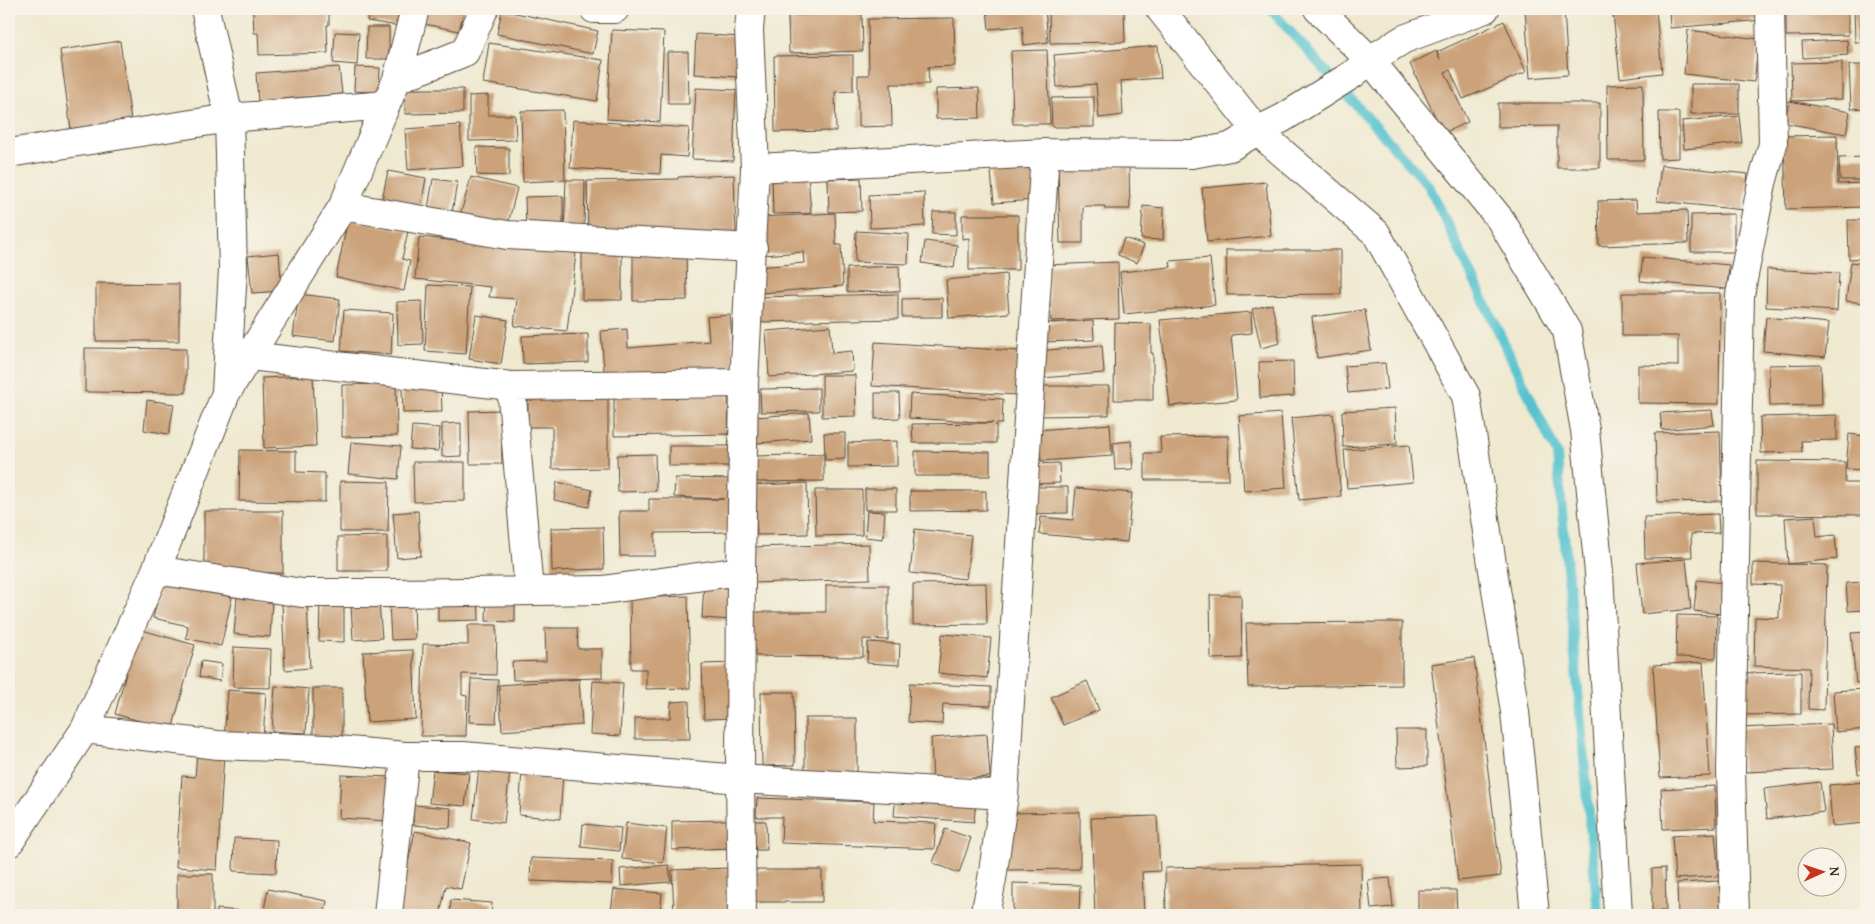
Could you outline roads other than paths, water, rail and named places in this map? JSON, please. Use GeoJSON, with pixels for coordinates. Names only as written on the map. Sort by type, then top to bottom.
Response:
{"type":"FeatureCollection","features":[{"type":"Feature","properties":{"kind":"street"},"geometry":{"type":"LineString","coordinates":[[205,9],[229,118],[233,269],[226,393]]}},
{"type":"Feature","properties":{"kind":"street"},"geometry":{"type":"LineString","coordinates":[[9,843],[85,729],[156,570],[226,393],[343,206],[397,79],[415,9]]}},
{"type":"Feature","properties":{"kind":"street"},"geometry":{"type":"LineString","coordinates":[[397,79],[465,52],[484,9]]}},
{"type":"Feature","properties":{"kind":"street"},"geometry":{"type":"LineString","coordinates":[[594,9],[615,9]]}},
{"type":"Feature","properties":{"kind":"street"},"geometry":{"type":"LineString","coordinates":[[742,915],[740,779],[744,383],[755,168],[749,29],[751,9]]}},
{"type":"Feature","properties":{"kind":"street"},"geometry":{"type":"LineString","coordinates":[[1160,9],[1257,131],[1376,233],[1466,396],[1515,712],[1535,915]]}},
{"type":"Feature","properties":{"kind":"street"},"geometry":{"type":"LineString","coordinates":[[1318,9],[1362,67],[1500,219],[1567,331],[1585,430],[1599,572],[1618,915]]}},
{"type":"Feature","properties":{"kind":"street"},"geometry":{"type":"LineString","coordinates":[[755,168],[1045,153],[1192,154],[1230,147],[1283,118],[1404,39],[1485,9]]}},
{"type":"Feature","properties":{"kind":"street"},"geometry":{"type":"LineString","coordinates":[[1735,915],[1731,770],[1740,295],[1762,183],[1773,144],[1770,9]]}},
{"type":"Feature","properties":{"kind":"street"},"geometry":{"type":"LineString","coordinates":[[9,153],[229,118],[386,105]]}},
{"type":"Feature","properties":{"kind":"street"},"geometry":{"type":"LineString","coordinates":[[983,915],[990,888],[1004,795],[1045,153]]}},
{"type":"Feature","properties":{"kind":"street"},"geometry":{"type":"LineString","coordinates":[[343,206],[507,236],[752,248]]}},
{"type":"Feature","properties":{"kind":"street"},"geometry":{"type":"LineString","coordinates":[[249,356],[511,386],[744,383]]}},
{"type":"Feature","properties":{"kind":"street"},"geometry":{"type":"LineString","coordinates":[[511,386],[529,591]]}},
{"type":"Feature","properties":{"kind":"street"},"geometry":{"type":"LineString","coordinates":[[156,570],[302,593],[602,590],[741,571]]}},
{"type":"Feature","properties":{"kind":"street"},"geometry":{"type":"LineString","coordinates":[[85,729],[218,745],[326,749],[405,756],[463,756],[740,779],[1004,795]]}},
{"type":"Feature","properties":{"kind":"street"},"geometry":{"type":"LineString","coordinates":[[388,915],[405,756]]}},
{"type":"Feature","properties":{"kind":"waterway"},"geometry":{"type":"LineString","coordinates":[[1270,9],[1429,186],[1557,454],[1598,915]]}}]}
